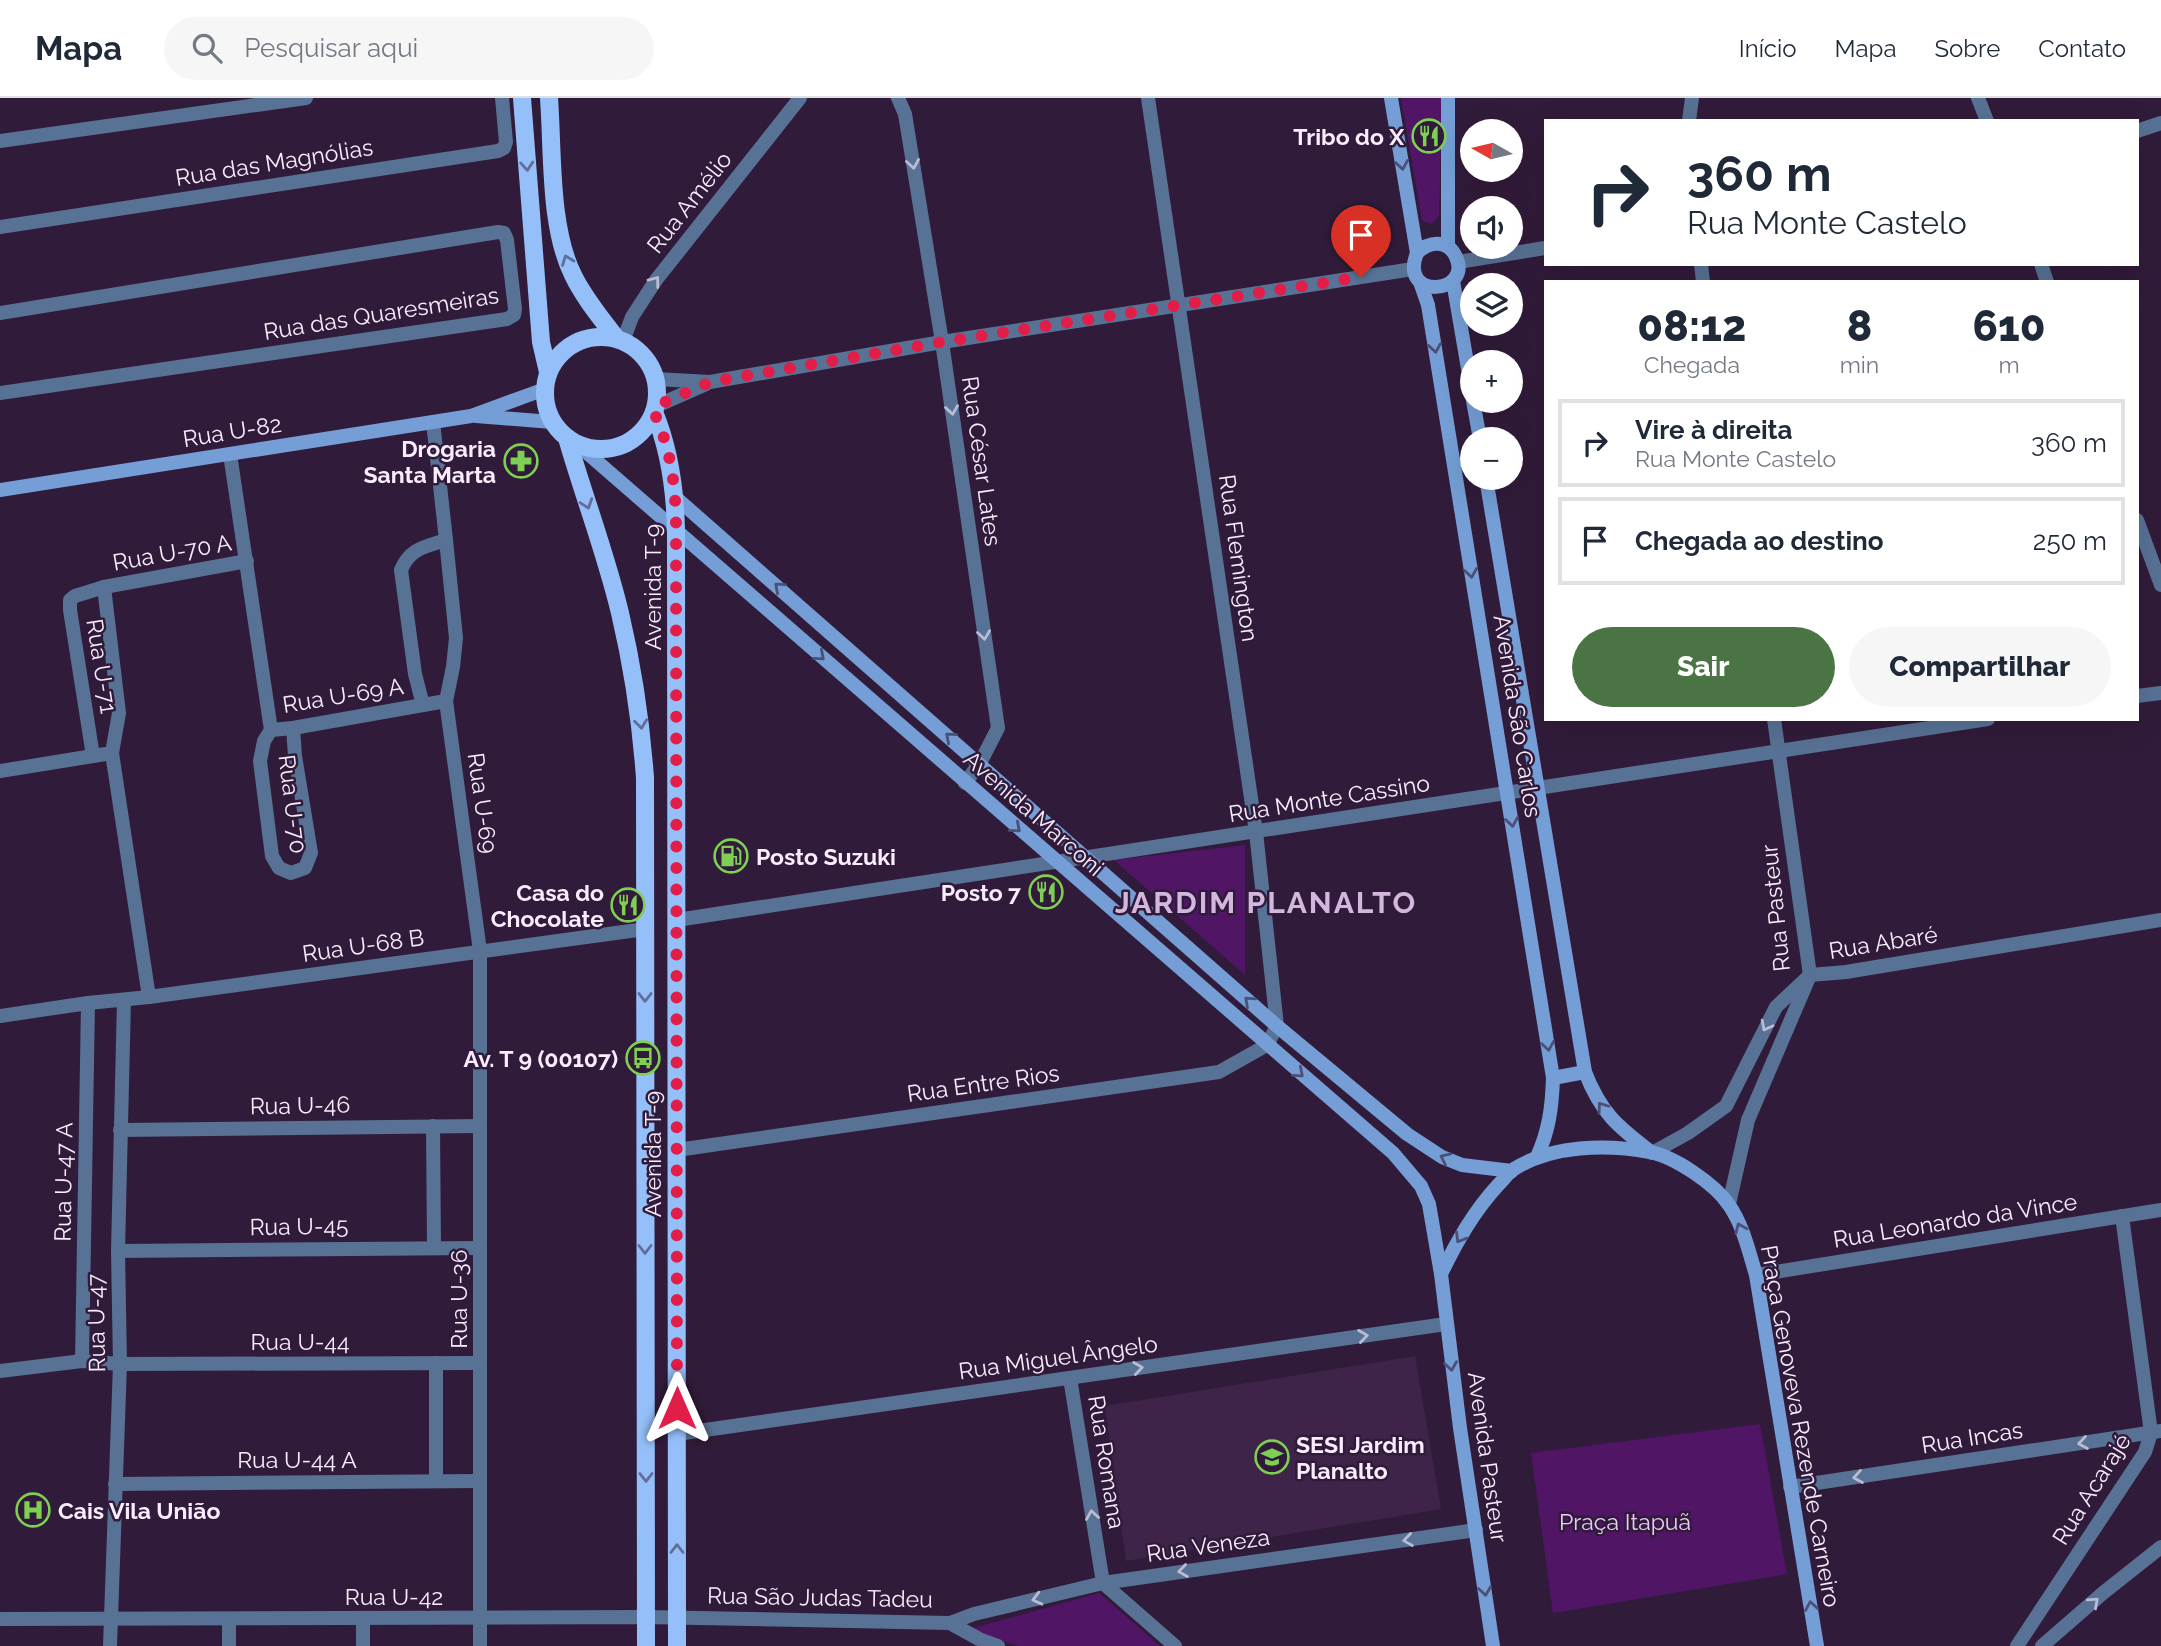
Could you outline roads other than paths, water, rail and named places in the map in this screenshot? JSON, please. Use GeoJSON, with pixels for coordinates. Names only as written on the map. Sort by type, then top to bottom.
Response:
{"type":"FeatureCollection","features":[{"type":"Feature","properties":{"kind":"main road"},"geometry":{"type":"LineString","coordinates":[[522,98],[547,411],[552,422],[572,442],[592,449],[608,449],[623,445],[647,426],[655,409],[656,379],[644,356],[620,340],[583,294],[563,252],[557,226],[549,98]]}},
{"type":"Feature","properties":{"kind":"main road"},"geometry":{"type":"LineString","coordinates":[[1391,98],[1417,253],[1417,276],[1430,288],[1443,288],[1453,281],[1458,272],[1458,262],[1455,253],[1448,247],[1431,243],[1417,253]]}},
{"type":"Feature","properties":{"kind":"main road"},"geometry":{"type":"LineString","coordinates":[[1448,98],[1448,247]]}},
{"type":"Feature","properties":{"kind":"main road","name":"Avenida São Carlos"},"geometry":{"type":"LineString","coordinates":[[1417,276],[1428,305],[1553,1078],[1552,1111],[1537,1157]]}},
{"type":"Feature","properties":{"kind":"main road"},"geometry":{"type":"LineString","coordinates":[[1453,281],[1465,350]]}},
{"type":"Feature","properties":{"kind":"main road"},"geometry":{"type":"LineString","coordinates":[[546,381],[555,360],[576,342],[603,336],[620,340]]}},
{"type":"Feature","properties":{"kind":"main road","name":"Rua U-82"},"geometry":{"type":"LineString","coordinates":[[471,416],[546,381]]}},
{"type":"Feature","properties":{"kind":"main road","name":"Avenida T-9"},"geometry":{"type":"LineString","coordinates":[[655,409],[667,448],[676,497],[677,1646]]}},
{"type":"Feature","properties":{"kind":"main road","name":"Rua U-82"},"geometry":{"type":"LineString","coordinates":[[0,490],[471,416],[552,422]]}},
{"type":"Feature","properties":{"kind":"main road","name":"Avenida Marconi"},"geometry":{"type":"LineString","coordinates":[[572,442],[1393,1153],[1421,1186],[1429,1203],[1441,1274]]}},
{"type":"Feature","properties":{"kind":"main road","name":"Avenida T-9"},"geometry":{"type":"LineString","coordinates":[[572,442],[614,589],[634,676],[646,778],[646,1646]]}},
{"type":"Feature","properties":{"kind":"main road","name":"Avenida São Carlos"},"geometry":{"type":"LineString","coordinates":[[1488,490],[1585,1072],[1594,1096],[1605,1113],[1652,1153]]}},
{"type":"Feature","properties":{"kind":"main road","name":"Avenida Marconi"},"geometry":{"type":"LineString","coordinates":[[676,497],[1277,1026],[1407,1134],[1442,1157],[1462,1165],[1511,1171]]}},
{"type":"Feature","properties":{"kind":"main road"},"geometry":{"type":"LineString","coordinates":[[1553,1078],[1585,1072]]}},
{"type":"Feature","properties":{"kind":"main road"},"geometry":{"type":"LineString","coordinates":[[1393,1153],[1407,1134]]}},
{"type":"Feature","properties":{"kind":"main road","name":"Praça Genoveva Rezende Carneiro"},"geometry":{"type":"LineString","coordinates":[[1441,1274],[1480,1205],[1511,1171],[1537,1157],[1595,1148],[1652,1153],[1693,1173],[1729,1204],[1748,1247],[1755,1275],[1817,1646]]}},
{"type":"Feature","properties":{"kind":"main road","name":"Avenida Pasteur"},"geometry":{"type":"LineString","coordinates":[[1441,1274],[1493,1646]]}},
{"type":"Feature","properties":{"kind":"street"},"geometry":{"type":"LineString","coordinates":[[0,141],[306,98]]}},
{"type":"Feature","properties":{"kind":"street","name":"Rua das Magnólias"},"geometry":{"type":"LineString","coordinates":[[0,227],[498,151],[504,148],[506,142],[502,98]]}},
{"type":"Feature","properties":{"kind":"street","name":"Rua Amélio"},"geometry":{"type":"LineString","coordinates":[[620,340],[656,280],[800,98]]}},
{"type":"Feature","properties":{"kind":"street","name":"Rua César Lates"},"geometry":{"type":"LineString","coordinates":[[898,98],[905,114],[942,342],[998,728],[980,763],[965,783]]}},
{"type":"Feature","properties":{"kind":"street","name":"Rua Flemington"},"geometry":{"type":"LineString","coordinates":[[1148,98],[1256,832],[1277,1026]]}},
{"type":"Feature","properties":{"kind":"street"},"geometry":{"type":"LineString","coordinates":[[1689,119],[1692,98]]}},
{"type":"Feature","properties":{"kind":"street"},"geometry":{"type":"LineString","coordinates":[[1978,98],[1985,119]]}},
{"type":"Feature","properties":{"kind":"street"},"geometry":{"type":"LineString","coordinates":[[2139,130],[2161,123]]}},
{"type":"Feature","properties":{"kind":"street","name":"Rua das Quaresmeiras"},"geometry":{"type":"LineString","coordinates":[[0,313],[498,232],[504,233],[507,240],[515,309],[514,314],[507,319],[0,393]]}},
{"type":"Feature","properties":{"kind":"street"},"geometry":{"type":"LineString","coordinates":[[1458,262],[1544,248]]}},
{"type":"Feature","properties":{"kind":"street"},"geometry":{"type":"LineString","coordinates":[[656,379],[710,382],[942,342],[1178,306],[1417,276]]}},
{"type":"Feature","properties":{"kind":"street"},"geometry":{"type":"LineString","coordinates":[[655,409],[710,382]]}},
{"type":"Feature","properties":{"kind":"street","name":"Rua U-69"},"geometry":{"type":"LineString","coordinates":[[433,422],[456,638],[446,701],[480,951]]}},
{"type":"Feature","properties":{"kind":"street","name":"Rua U-70"},"geometry":{"type":"LineString","coordinates":[[230,454],[271,730],[264,741],[260,761],[272,856],[279,868],[291,873],[305,868],[311,853],[293,728]]}},
{"type":"Feature","properties":{"kind":"street"},"geometry":{"type":"LineString","coordinates":[[2139,525],[2161,585]]}},
{"type":"Feature","properties":{"kind":"street"},"geometry":{"type":"LineString","coordinates":[[446,540],[405,558],[401,570],[415,674],[423,705],[446,701]]}},
{"type":"Feature","properties":{"kind":"street","name":"Rua U-70 A"},"geometry":{"type":"LineString","coordinates":[[104,587],[247,561]]}},
{"type":"Feature","properties":{"kind":"street","name":"Rua U-71"},"geometry":{"type":"LineString","coordinates":[[93,756],[70,600],[104,587],[119,713],[112,753],[149,997]]}},
{"type":"Feature","properties":{"kind":"street"},"geometry":{"type":"LineString","coordinates":[[2139,696],[2161,693]]}},
{"type":"Feature","properties":{"kind":"street","name":"Rua U-69 A"},"geometry":{"type":"LineString","coordinates":[[271,730],[423,705]]}},
{"type":"Feature","properties":{"kind":"street","name":"Rua Pasteur"},"geometry":{"type":"LineString","coordinates":[[1652,1153],[1726,1107],[1776,1007],[1810,975],[1773,721]]}},
{"type":"Feature","properties":{"kind":"street","name":"Rua Monte Cassino"},"geometry":{"type":"LineString","coordinates":[[677,920],[1975,721]]}},
{"type":"Feature","properties":{"kind":"street"},"geometry":{"type":"LineString","coordinates":[[0,771],[112,753]]}},
{"type":"Feature","properties":{"kind":"street","name":"Rua Abaré"},"geometry":{"type":"LineString","coordinates":[[1729,1204],[1748,1120],[1810,975],[1846,972],[2161,920]]}},
{"type":"Feature","properties":{"kind":"street","name":"Rua U-68 B"},"geometry":{"type":"LineString","coordinates":[[0,1016],[645,929]]}},
{"type":"Feature","properties":{"kind":"street","name":"Rua U-36"},"geometry":{"type":"LineString","coordinates":[[480,951],[480,1646]]}},
{"type":"Feature","properties":{"kind":"street","name":"Rua U-47"},"geometry":{"type":"LineString","coordinates":[[110,1646],[120,1364],[118,1251],[124,1000]]}},
{"type":"Feature","properties":{"kind":"street","name":"Rua U-47 A"},"geometry":{"type":"LineString","coordinates":[[82,1361],[88,1003]]}},
{"type":"Feature","properties":{"kind":"street"},"geometry":{"type":"LineString","coordinates":[[1267,1045],[1277,1026]]}},
{"type":"Feature","properties":{"kind":"street","name":"Rua Entre Rios"},"geometry":{"type":"LineString","coordinates":[[677,1150],[1219,1072],[1267,1045]]}},
{"type":"Feature","properties":{"kind":"street"},"geometry":{"type":"LineString","coordinates":[[1726,1107],[1748,1120]]}},
{"type":"Feature","properties":{"kind":"street","name":"Rua U-36"},"geometry":{"type":"LineString","coordinates":[[433,1126],[434,1248]]}},
{"type":"Feature","properties":{"kind":"street","name":"Rua U-46"},"geometry":{"type":"LineString","coordinates":[[120,1130],[480,1126]]}},
{"type":"Feature","properties":{"kind":"street","name":"Rua Leonardo da Vince"},"geometry":{"type":"LineString","coordinates":[[1755,1275],[2161,1210]]}},
{"type":"Feature","properties":{"kind":"street","name":"Rua Acarajé"},"geometry":{"type":"LineString","coordinates":[[2017,1646],[2156,1432],[2122,1216]]}},
{"type":"Feature","properties":{"kind":"street","name":"Rua U-45"},"geometry":{"type":"LineString","coordinates":[[118,1251],[480,1248]]}},
{"type":"Feature","properties":{"kind":"street","name":"Rua Miguel Ângelo"},"geometry":{"type":"LineString","coordinates":[[677,1434],[1446,1324]]}},
{"type":"Feature","properties":{"kind":"street","name":"Rua U-44"},"geometry":{"type":"LineString","coordinates":[[0,1368],[82,1361],[120,1364],[480,1363]]}},
{"type":"Feature","properties":{"kind":"street","name":"Rua U-36"},"geometry":{"type":"LineString","coordinates":[[436,1363],[436,1481]]}},
{"type":"Feature","properties":{"kind":"street","name":"Rua Romana"},"geometry":{"type":"LineString","coordinates":[[1070,1378],[1103,1583]]}},
{"type":"Feature","properties":{"kind":"street","name":"Rua Incas"},"geometry":{"type":"LineString","coordinates":[[1790,1487],[2156,1432]]}},
{"type":"Feature","properties":{"kind":"street","name":"Rua U-44 A"},"geometry":{"type":"LineString","coordinates":[[115,1483],[480,1481]]}},
{"type":"Feature","properties":{"kind":"street","name":"Rua Veneza"},"geometry":{"type":"LineString","coordinates":[[950,1623],[974,1614],[1103,1583],[1476,1530]]}},
{"type":"Feature","properties":{"kind":"street"},"geometry":{"type":"LineString","coordinates":[[2042,1646],[2161,1547]]}},
{"type":"Feature","properties":{"kind":"street"},"geometry":{"type":"LineString","coordinates":[[1103,1583],[1175,1646]]}},
{"type":"Feature","properties":{"kind":"street","name":"Rua U-42"},"geometry":{"type":"LineString","coordinates":[[0,1619],[677,1617]]}},
{"type":"Feature","properties":{"kind":"street","name":"Rua São Judas Tadeu"},"geometry":{"type":"LineString","coordinates":[[677,1617],[950,1623],[979,1639],[999,1646]]}},
{"type":"Feature","properties":{"kind":"street"},"geometry":{"type":"LineString","coordinates":[[363,1618],[363,1646]]}},
{"type":"Feature","properties":{"kind":"street"},"geometry":{"type":"LineString","coordinates":[[229,1619],[229,1646]]}},
{"type":"Feature","properties":{"kind":"place","name":"Tribo do X"},"geometry":{"type":"Point","coordinates":[1429,136]}},
{"type":"Feature","properties":{"kind":"place","name":"Drogaria Santa Marta"},"geometry":{"type":"Point","coordinates":[521,461]}},
{"type":"Feature","properties":{"kind":"place","name":"Posto Suzuki"},"geometry":{"type":"Point","coordinates":[731,856]}},
{"type":"Feature","properties":{"kind":"place","name":"Posto 7"},"geometry":{"type":"Point","coordinates":[1046,892]}},
{"type":"Feature","properties":{"kind":"place","name":"Casa do Chocolate"},"geometry":{"type":"Point","coordinates":[628,905]}},
{"type":"Feature","properties":{"kind":"place","name":"Av. T 9 (00107)"},"geometry":{"type":"Point","coordinates":[643,1058]}},
{"type":"Feature","properties":{"kind":"place","name":"SESI Jardim Planalto"},"geometry":{"type":"Point","coordinates":[1272,1457]}},
{"type":"Feature","properties":{"kind":"place","name":"Cais Vila União"},"geometry":{"type":"Point","coordinates":[33,1510]}},
{"type":"Feature","properties":{"kind":"district","name":"JARDIM PLANALTO"},"geometry":{"type":"Point","coordinates":[1266,902]}},
{"type":"Feature","properties":{"kind":"park label","name":"Praça Itapuã"},"geometry":{"type":"Point","coordinates":[1625,1521]}}]}
